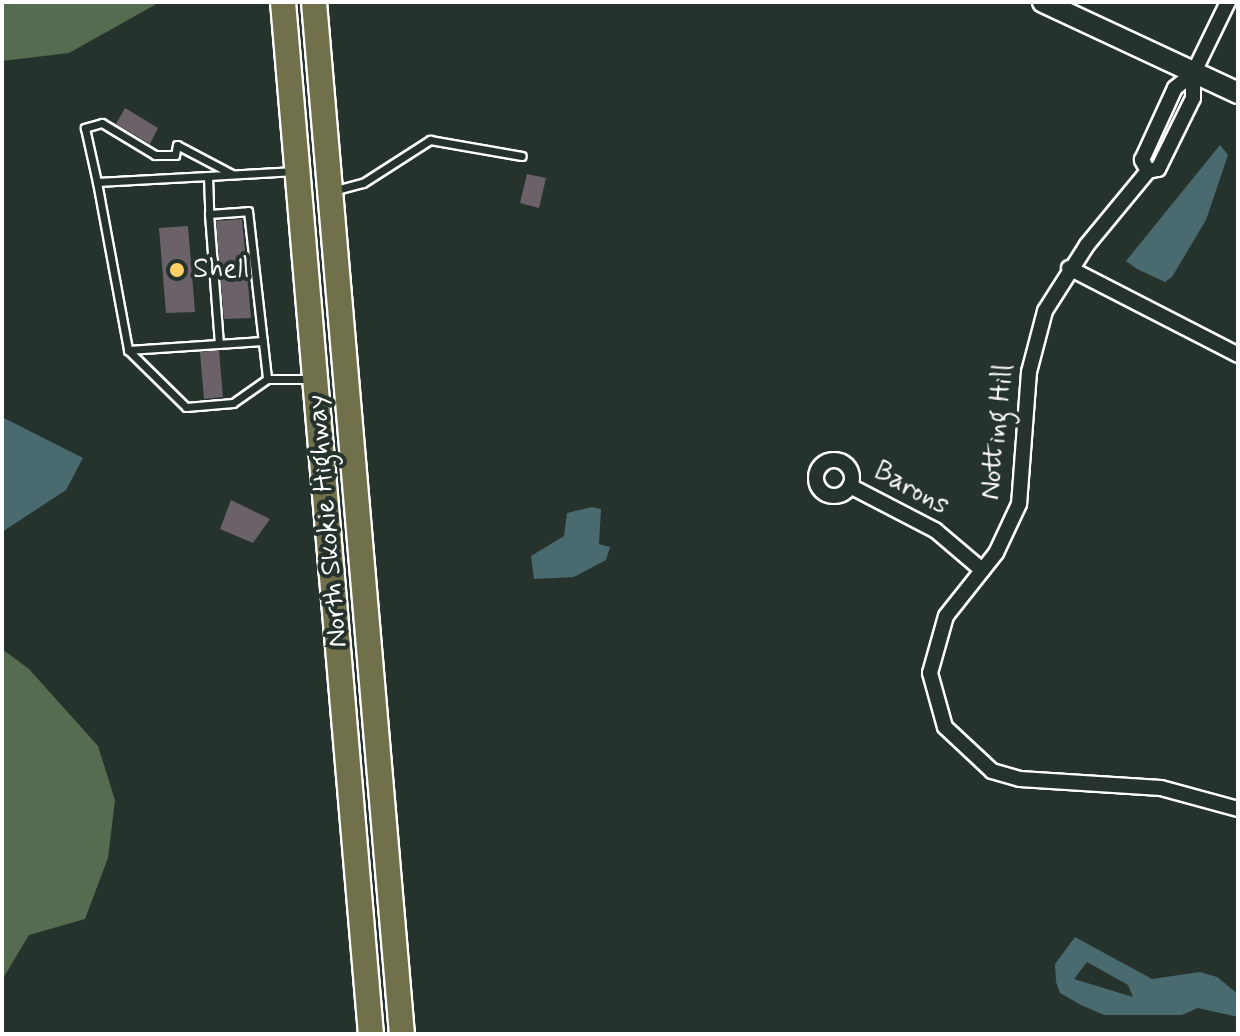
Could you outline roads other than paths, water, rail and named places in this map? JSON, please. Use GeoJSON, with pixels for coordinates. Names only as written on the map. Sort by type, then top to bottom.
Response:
{"type":"FeatureCollection","features":[{"type":"Feature","properties":{"kind":"highway","name":"North Skokie Highway"},"geometry":{"type":"LineString","coordinates":[[283,2],[371,1034]]}},
{"type":"Feature","properties":{"kind":"highway","name":"North Skokie Highway"},"geometry":{"type":"LineString","coordinates":[[314,2],[402,1034]]}},
{"type":"Feature","properties":{"kind":"main road"},"geometry":{"type":"LineString","coordinates":[[1043,2],[1238,93]]}},
{"type":"Feature","properties":{"kind":"street"},"geometry":{"type":"LineString","coordinates":[[1193,74],[1228,2]]}},
{"type":"Feature","properties":{"kind":"street","name":"Notting Hill"},"geometry":{"type":"LineString","coordinates":[[1193,74],[1193,98],[1158,169],[1148,171],[1069,268],[1045,311],[1031,355],[1019,504],[982,570],[946,616],[932,655],[935,703],[960,747],[992,771],[1020,779],[1161,788],[1238,809]]}},
{"type":"Feature","properties":{"kind":"street"},"geometry":{"type":"LineString","coordinates":[[1069,268],[1110,295],[1238,355]]}},
{"type":"Feature","properties":{"kind":"street","name":"Barons"},"geometry":{"type":"LineString","coordinates":[[850,486],[935,530],[982,570]]}},
{"type":"Feature","properties":{"kind":"lane"},"geometry":{"type":"LineString","coordinates":[[232,174],[177,145],[175,155],[155,155],[102,123],[85,128],[128,350],[186,407],[233,403],[267,379],[315,379]]}},
{"type":"Feature","properties":{"kind":"lane"},"geometry":{"type":"LineString","coordinates":[[330,191],[363,183],[430,140],[522,156]]}},
{"type":"Feature","properties":{"kind":"lane"},"geometry":{"type":"LineString","coordinates":[[97,182],[297,171]]}},
{"type":"Feature","properties":{"kind":"lane"},"geometry":{"type":"LineString","coordinates":[[208,176],[219,344]]}},
{"type":"Feature","properties":{"kind":"lane"},"geometry":{"type":"LineString","coordinates":[[209,214],[248,211],[267,379]]}},
{"type":"Feature","properties":{"kind":"lane"},"geometry":{"type":"LineString","coordinates":[[128,350],[263,341]]}},
{"type":"Feature","properties":{"kind":"water"},"geometry":{"type":"Polygon","coordinates":[[[1220,145],[1228,155],[1206,220],[1172,277],[1165,282],[1126,261],[1220,145]]]}},
{"type":"Feature","properties":{"kind":"water"},"geometry":{"type":"Polygon","coordinates":[[[2,417],[83,458],[66,490],[2,532],[2,417]]]}},
{"type":"Feature","properties":{"kind":"water"},"geometry":{"type":"Polygon","coordinates":[[[592,507],[601,509],[599,544],[610,547],[606,560],[574,577],[534,579],[531,556],[564,536],[567,513],[592,507]]]}},
{"type":"Feature","properties":{"kind":"water"},"geometry":{"type":"Polygon","coordinates":[[[1075,937],[1152,979],[1200,972],[1217,977],[1238,994],[1238,1017],[1198,1008],[1182,1015],[1104,1015],[1060,993],[1055,964],[1075,937]],[[1087,962],[1074,979],[1133,997],[1128,985],[1087,962]]]}},
{"type":"Feature","properties":{"kind":"place","name":"Shell"},"geometry":{"type":"Point","coordinates":[177,270]}}]}
